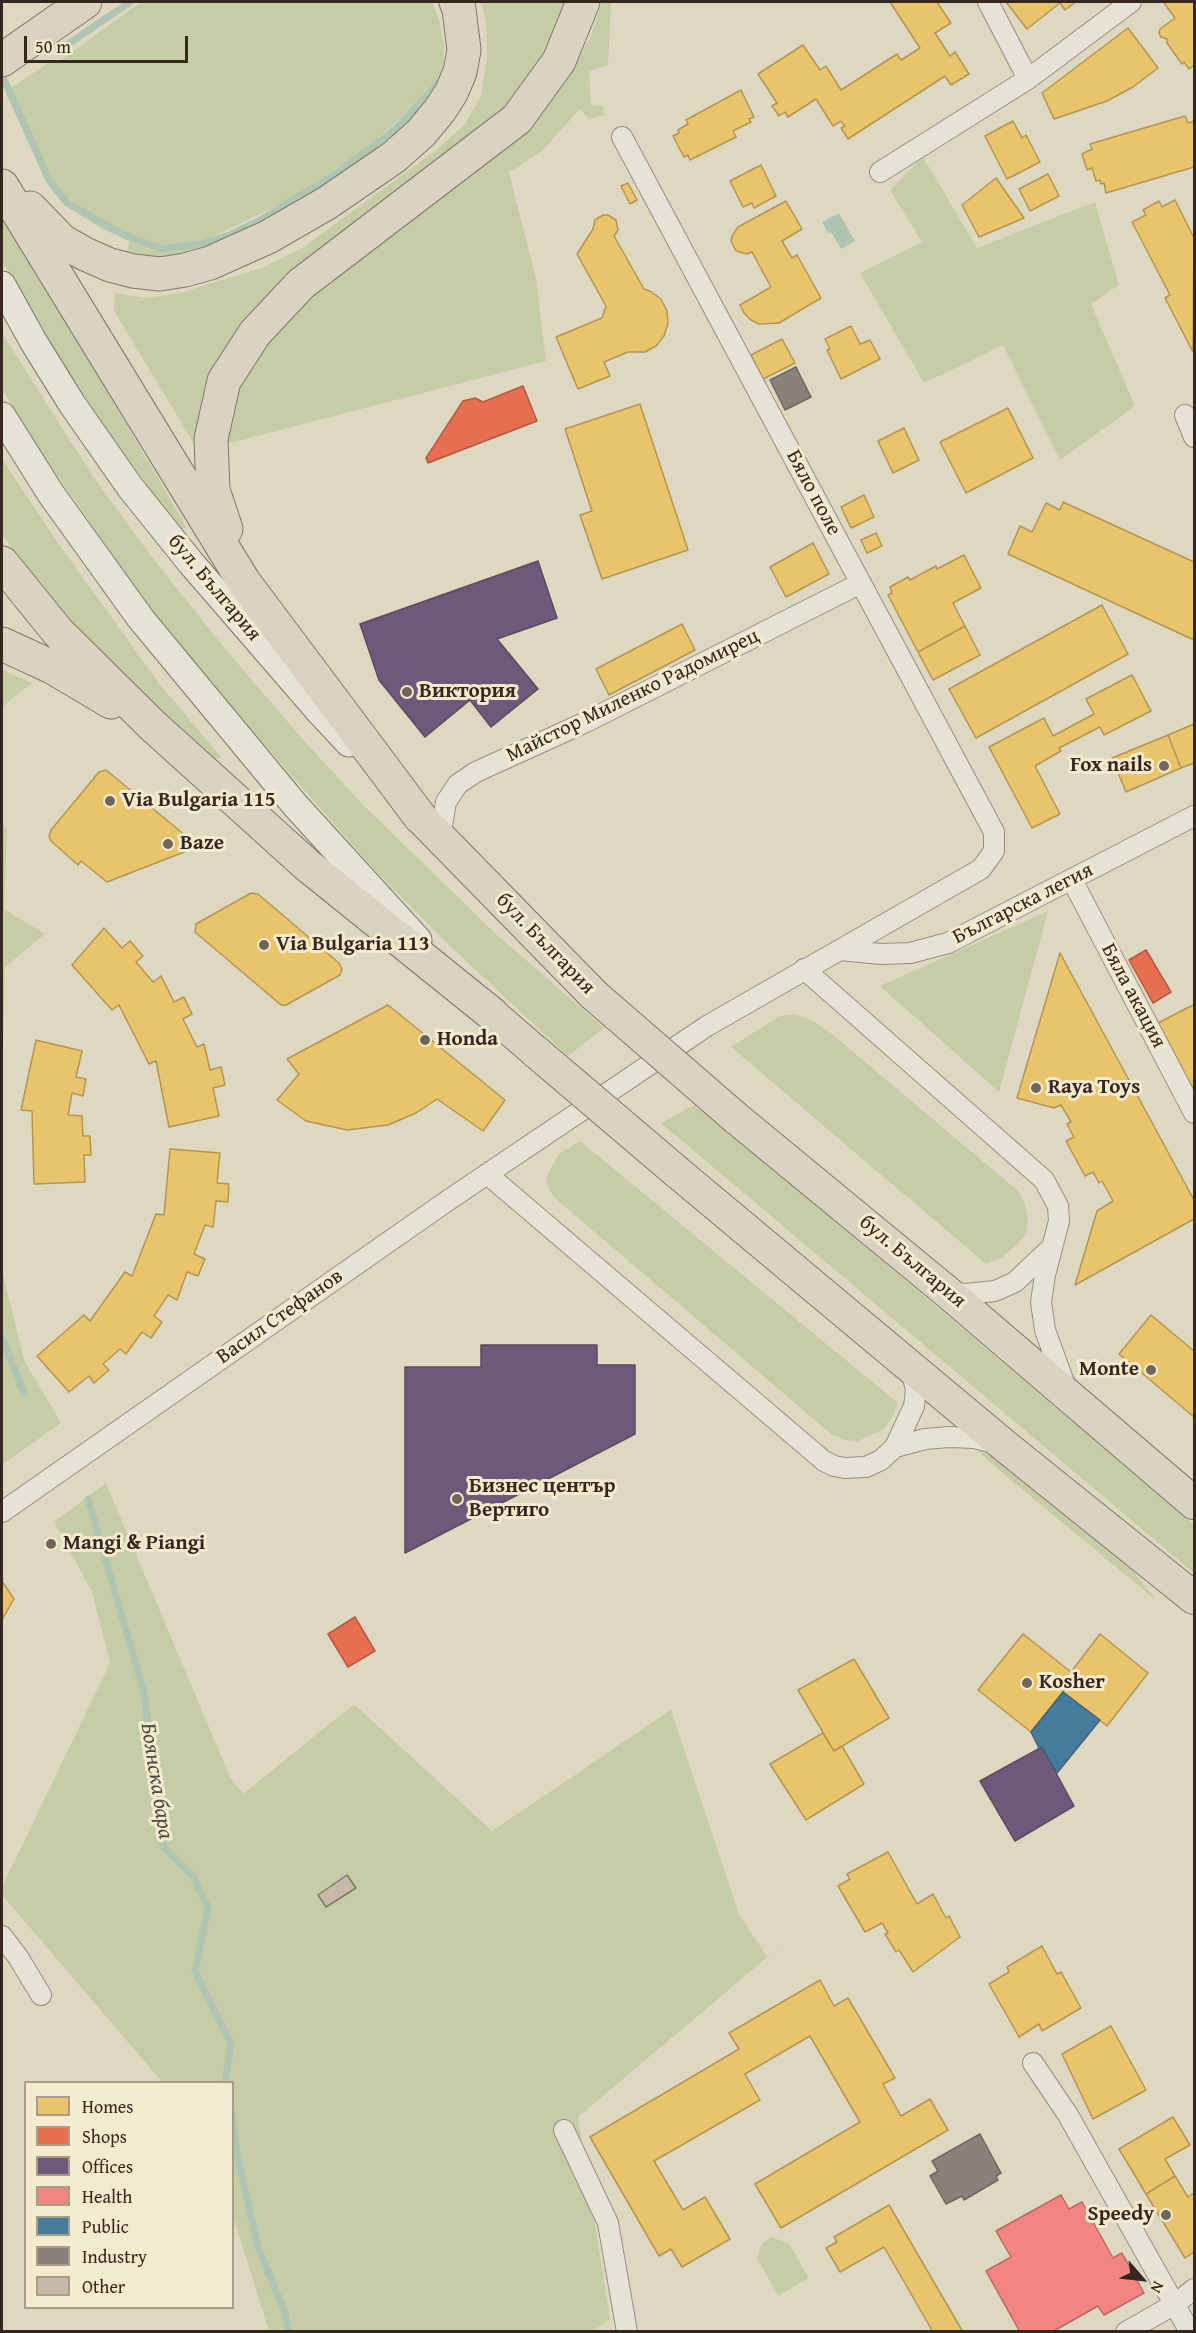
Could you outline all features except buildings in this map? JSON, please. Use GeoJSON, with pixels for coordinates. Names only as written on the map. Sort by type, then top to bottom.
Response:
{"type":"FeatureCollection","features":[{"type":"Feature","properties":{"kind":"highway"},"geometry":{"type":"LineString","coordinates":[[15,51],[85,2]]}},
{"type":"Feature","properties":{"kind":"highway"},"geometry":{"type":"LineString","coordinates":[[2,180],[62,241],[110,265],[133,271],[160,274],[210,263],[268,237],[327,203],[394,157],[421,133],[451,93],[460,72],[464,50],[459,9],[456,2]]}},
{"type":"Feature","properties":{"kind":"highway"},"geometry":{"type":"LineString","coordinates":[[244,582],[213,490],[211,439],[224,381],[255,333],[302,284],[517,119],[559,61],[583,2]]}},
{"type":"Feature","properties":{"kind":"highway"},"geometry":{"type":"LineString","coordinates":[[2,186],[244,582],[430,827]]}},
{"type":"Feature","properties":{"kind":"highway"},"geometry":{"type":"LineString","coordinates":[[2,563],[58,632],[152,725],[307,865],[492,1014]]}},
{"type":"Feature","properties":{"kind":"highway"},"geometry":{"type":"LineString","coordinates":[[2,644],[52,668],[152,725]]}},
{"type":"Feature","properties":{"kind":"main road","name":"бул. България"},"geometry":{"type":"LineString","coordinates":[[2,285],[72,404],[130,488],[191,564],[319,711],[594,995],[736,1118],[946,1291],[1194,1503]]}},
{"type":"Feature","properties":{"kind":"main road"},"geometry":{"type":"LineString","coordinates":[[2,416],[51,494],[141,619],[227,725],[371,890],[492,1014],[911,1368],[1194,1598]]}},
{"type":"Feature","properties":{"kind":"street"},"geometry":{"type":"LineString","coordinates":[[988,2],[1028,79]]}},
{"type":"Feature","properties":{"kind":"street"},"geometry":{"type":"LineString","coordinates":[[880,172],[1028,79],[1131,2]]}},
{"type":"Feature","properties":{"kind":"street","name":"Бяло поле"},"geometry":{"type":"LineString","coordinates":[[622,137],[994,832],[994,851],[981,869],[840,950]]}},
{"type":"Feature","properties":{"kind":"street"},"geometry":{"type":"LineString","coordinates":[[1185,415],[1194,437]]}},
{"type":"Feature","properties":{"kind":"street","name":"Майстор Миленко Радомирец"},"geometry":{"type":"LineString","coordinates":[[430,827],[458,784],[476,772],[586,722],[861,583]]}},
{"type":"Feature","properties":{"kind":"street","name":"Българска легия"},"geometry":{"type":"LineString","coordinates":[[840,950],[881,954],[910,953],[948,943],[1194,816]]}},
{"type":"Feature","properties":{"kind":"street","name":"Бяла акация"},"geometry":{"type":"LineString","coordinates":[[1072,880],[1194,1113]]}},
{"type":"Feature","properties":{"kind":"street"},"geometry":{"type":"LineString","coordinates":[[840,950],[804,969],[1044,1180],[1058,1206],[1059,1221],[1045,1275],[1041,1302],[1045,1330],[1069,1395]]}},
{"type":"Feature","properties":{"kind":"street","name":"Васил Стефанов"},"geometry":{"type":"LineString","coordinates":[[2,1512],[487,1174],[708,1026],[804,969]]}},
{"type":"Feature","properties":{"kind":"street"},"geometry":{"type":"LineString","coordinates":[[487,1174],[824,1461],[834,1466],[866,1467],[881,1460],[895,1447],[914,1406],[916,1390],[911,1368]]}},
{"type":"Feature","properties":{"kind":"street"},"geometry":{"type":"LineString","coordinates":[[946,1291],[966,1294],[995,1291],[1015,1282],[1054,1245]]}},
{"type":"Feature","properties":{"kind":"street"},"geometry":{"type":"LineString","coordinates":[[895,1447],[925,1439],[949,1437],[974,1438],[1005,1446]]}},
{"type":"Feature","properties":{"kind":"street"},"geometry":{"type":"LineString","coordinates":[[2,1936],[18,1957],[40,1995]]}},
{"type":"Feature","properties":{"kind":"street"},"geometry":{"type":"LineString","coordinates":[[1033,2063],[1068,2115],[1190,2331]]}},
{"type":"Feature","properties":{"kind":"street"},"geometry":{"type":"LineString","coordinates":[[564,2130],[608,2223],[627,2331]]}},
{"type":"Feature","properties":{"kind":"street"},"geometry":{"type":"LineString","coordinates":[[1126,2331],[1174,2304],[1194,2289]]}},
{"type":"Feature","properties":{"kind":"shaded area"},"geometry":{"type":"Polygon","coordinates":[[[141,2],[432,2],[439,19],[444,45],[443,65],[437,81],[426,97],[357,156],[289,200],[214,236],[217,247],[164,263],[125,257],[130,241],[102,229],[78,214],[61,200],[47,182],[5,92],[54,59],[57,63],[141,2]]]}},
{"type":"Feature","properties":{"kind":"shaded area"},"geometry":{"type":"Polygon","coordinates":[[[481,2],[565,2],[559,24],[540,66],[515,103],[325,248],[196,447],[114,311],[115,293],[145,298],[180,293],[262,268],[302,248],[435,151],[464,125],[481,96],[487,58],[486,22],[481,2]]]}},
{"type":"Feature","properties":{"kind":"shaded area"},"geometry":{"type":"Polygon","coordinates":[[[602,2],[611,2],[608,65],[589,71],[591,105],[603,106],[604,115],[590,119],[580,109],[542,151],[509,172],[536,279],[546,361],[222,445],[238,391],[256,355],[286,317],[537,118],[567,80],[590,38],[602,2]]]}},
{"type":"Feature","properties":{"kind":"shaded area"},"geometry":{"type":"Polygon","coordinates":[[[923,157],[977,248],[1095,202],[1119,285],[1091,304],[1135,406],[1060,460],[1003,345],[924,383],[860,273],[922,242],[890,190],[923,157]]]}},
{"type":"Feature","properties":{"kind":"shaded area"},"geometry":{"type":"Polygon","coordinates":[[[2,206],[187,528],[180,530],[101,421],[38,325],[2,261],[2,206]]]}},
{"type":"Feature","properties":{"kind":"shaded area"},"geometry":{"type":"Polygon","coordinates":[[[839,213],[855,241],[841,249],[822,222],[839,213]]]}},
{"type":"Feature","properties":{"kind":"shaded area"},"geometry":{"type":"Polygon","coordinates":[[[2,333],[92,475],[148,552],[226,650],[298,734],[362,804],[497,935],[604,1028],[568,1056],[450,946],[371,866],[227,702],[143,599],[28,433],[2,389],[2,333]]]}},
{"type":"Feature","properties":{"kind":"shaded area"},"geometry":{"type":"Polygon","coordinates":[[[2,459],[58,543],[161,686],[222,758],[211,759],[120,674],[69,619],[20,560],[2,534],[2,459]]]}},
{"type":"Feature","properties":{"kind":"shaded area"},"geometry":{"type":"Polygon","coordinates":[[[2,670],[32,683],[2,707],[2,670]]]}},
{"type":"Feature","properties":{"kind":"shaded area"},"geometry":{"type":"Polygon","coordinates":[[[2,823],[7,829],[4,909],[45,934],[5,967],[2,1091],[2,823]]]}},
{"type":"Feature","properties":{"kind":"shaded area"},"geometry":{"type":"Polygon","coordinates":[[[1048,911],[999,1092],[880,986],[1048,911]]]}},
{"type":"Feature","properties":{"kind":"shaded area"},"geometry":{"type":"Polygon","coordinates":[[[795,1014],[815,1022],[832,1034],[1018,1191],[1025,1204],[1028,1218],[1026,1234],[1016,1245],[1002,1257],[986,1264],[731,1047],[780,1016],[795,1014]]]}},
{"type":"Feature","properties":{"kind":"shaded area"},"geometry":{"type":"Polygon","coordinates":[[[696,1104],[1194,1524],[1194,1573],[661,1123],[696,1104]]]}},
{"type":"Feature","properties":{"kind":"shaded area"},"geometry":{"type":"Polygon","coordinates":[[[580,1141],[898,1403],[893,1416],[883,1430],[858,1441],[845,1440],[831,1434],[556,1199],[546,1181],[550,1169],[560,1153],[580,1141]]]}},
{"type":"Feature","properties":{"kind":"shaded area"},"geometry":{"type":"Polygon","coordinates":[[[2,1270],[24,1360],[61,1423],[2,1465],[2,1270]]]}},
{"type":"Feature","properties":{"kind":"shaded area"},"geometry":{"type":"Polygon","coordinates":[[[979,1449],[1006,1462],[1121,1556],[1157,1601],[1012,1481],[982,1455],[979,1449]]]}},
{"type":"Feature","properties":{"kind":"shaded area"},"geometry":{"type":"Polygon","coordinates":[[[106,1483],[230,1777],[243,1794],[354,1704],[492,1831],[671,1710],[739,1914],[767,1957],[802,1928],[578,2117],[610,2319],[591,2332],[269,2331],[234,2219],[234,2081],[161,2081],[2,1895],[2,1887],[110,1663],[92,1592],[54,1522],[106,1483]]]}},
{"type":"Feature","properties":{"kind":"shaded area"},"geometry":{"type":"Polygon","coordinates":[[[772,2237],[789,2244],[809,2278],[778,2296],[757,2258],[762,2244],[772,2237]]]}},
{"type":"Feature","properties":{"kind":"waterway"},"geometry":{"type":"LineString","coordinates":[[61,49],[130,2]]}},
{"type":"Feature","properties":{"kind":"waterway"},"geometry":{"type":"LineString","coordinates":[[2,75],[49,180],[67,203],[124,235],[162,249],[200,244],[229,235],[257,222],[333,176],[397,128],[441,81]]}},
{"type":"Feature","properties":{"kind":"waterway","name":"Боянска бара"},"geometry":{"type":"LineString","coordinates":[[2,1338],[24,1393]]}},
{"type":"Feature","properties":{"kind":"waterway","name":"Боянска бара"},"geometry":{"type":"LineString","coordinates":[[88,1499],[144,1692],[163,1846],[193,1876],[208,1908],[195,1972],[231,2044],[225,2081]]}},
{"type":"Feature","properties":{"kind":"waterway","name":"Боянска бара"},"geometry":{"type":"LineString","coordinates":[[234,2129],[237,2154],[258,2247],[285,2313],[289,2332]]}},
{"type":"Feature","properties":{"kind":"place","name":"Виктория"},"geometry":{"type":"Point","coordinates":[407,692]}},
{"type":"Feature","properties":{"kind":"place","name":"Fox nails"},"geometry":{"type":"Point","coordinates":[1164,766]}},
{"type":"Feature","properties":{"kind":"place","name":"Via Bulgaria 115"},"geometry":{"type":"Point","coordinates":[110,801]}},
{"type":"Feature","properties":{"kind":"place","name":"Baze"},"geometry":{"type":"Point","coordinates":[168,844]}},
{"type":"Feature","properties":{"kind":"place","name":"Via Bulgaria 113"},"geometry":{"type":"Point","coordinates":[264,945]}},
{"type":"Feature","properties":{"kind":"place","name":"Honda"},"geometry":{"type":"Point","coordinates":[425,1040]}},
{"type":"Feature","properties":{"kind":"place","name":"Raya Toys"},"geometry":{"type":"Point","coordinates":[1036,1088]}},
{"type":"Feature","properties":{"kind":"place","name":"Monte"},"geometry":{"type":"Point","coordinates":[1151,1370]}},
{"type":"Feature","properties":{"kind":"place","name":"Бизнес център Вертиго"},"geometry":{"type":"Point","coordinates":[457,1499]}},
{"type":"Feature","properties":{"kind":"place","name":"Mangi & Piangi"},"geometry":{"type":"Point","coordinates":[51,1544]}},
{"type":"Feature","properties":{"kind":"place","name":"Kosher"},"geometry":{"type":"Point","coordinates":[1027,1683]}},
{"type":"Feature","properties":{"kind":"place","name":"Speedy"},"geometry":{"type":"Point","coordinates":[1166,2215]}}]}
